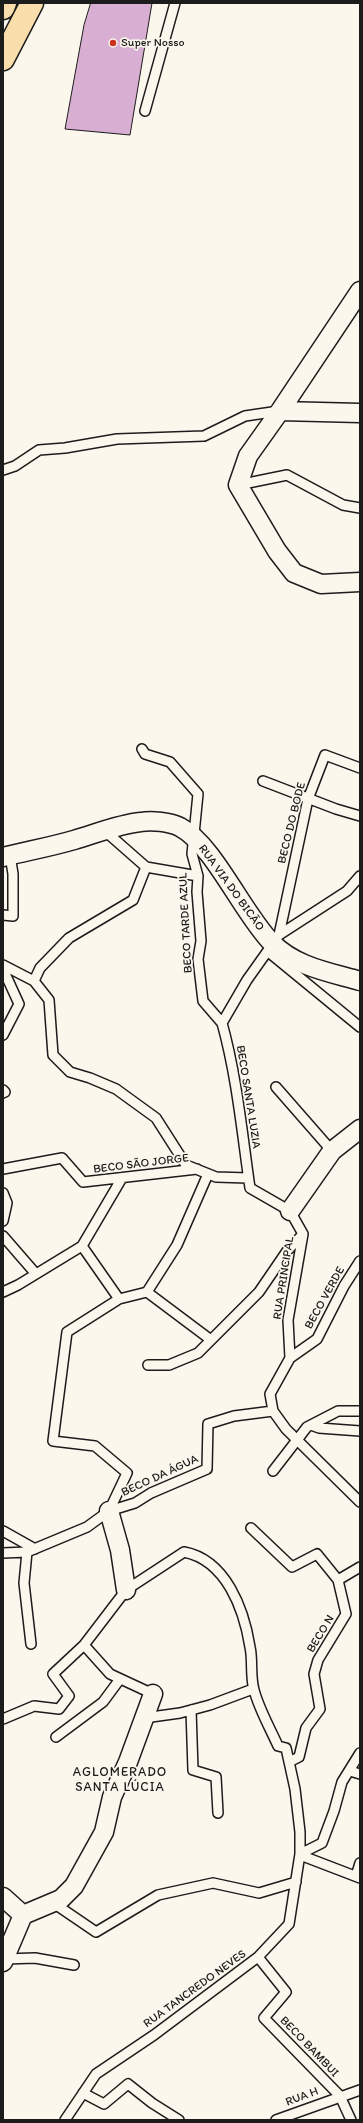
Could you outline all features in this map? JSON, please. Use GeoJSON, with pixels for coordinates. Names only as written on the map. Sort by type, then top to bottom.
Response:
{"type":"FeatureCollection","features":[{"type":"Feature","properties":{"kind":"highway"},"geometry":{"type":"LineString","coordinates":[[3,8],[4,3]]}},
{"type":"Feature","properties":{"kind":"highway"},"geometry":{"type":"LineString","coordinates":[[3,59],[32,3]]}},
{"type":"Feature","properties":{"kind":"street"},"geometry":{"type":"LineString","coordinates":[[360,291],[280,411],[248,456],[238,485],[277,551],[294,573],[321,584],[360,582]]}},
{"type":"Feature","properties":{"kind":"street"},"geometry":{"type":"LineString","coordinates":[[280,411],[360,413]]}},
{"type":"Feature","properties":{"kind":"street","name":"RUA VIA DO BICÃO"},"geometry":{"type":"LineString","coordinates":[[7,856],[45,848],[142,821],[179,827],[194,838],[210,857],[251,918],[273,943],[299,963],[360,981]]}},
{"type":"Feature","properties":{"kind":"street"},"geometry":{"type":"LineString","coordinates":[[290,1211],[332,1151],[360,1131]]}},
{"type":"Feature","properties":{"kind":"street"},"geometry":{"type":"LineString","coordinates":[[109,1511],[120,1550],[126,1590]]}},
{"type":"Feature","properties":{"kind":"street"},"geometry":{"type":"LineString","coordinates":[[4,1960],[23,1915],[61,1899],[74,1886],[104,1832],[112,1797],[128,1762],[153,1694]]}},
{"type":"Feature","properties":{"kind":"street"},"geometry":{"type":"LineString","coordinates":[[3,1897],[23,1915]]}},
{"type":"Feature","properties":{"kind":"lane"},"geometry":{"type":"LineString","coordinates":[[145,111],[175,3]]}},
{"type":"Feature","properties":{"kind":"lane"},"geometry":{"type":"LineString","coordinates":[[3,470],[14,466],[39,450],[65,448],[117,439],[204,436],[245,416],[280,411]]}},
{"type":"Feature","properties":{"kind":"lane"},"geometry":{"type":"LineString","coordinates":[[238,485],[287,475],[343,505],[360,508]]}},
{"type":"Feature","properties":{"kind":"lane","name":"BECO TARDE AZUL"},"geometry":{"type":"LineString","coordinates":[[142,749],[145,754],[170,762],[198,794],[192,854],[198,876],[197,892],[201,941],[198,959],[203,1001],[222,1023]]}},
{"type":"Feature","properties":{"kind":"lane","name":"BECO DO BODE"},"geometry":{"type":"LineString","coordinates":[[273,943],[308,799],[325,755],[360,768]]}},
{"type":"Feature","properties":{"kind":"lane"},"geometry":{"type":"LineString","coordinates":[[263,781],[308,799],[360,816]]}},
{"type":"Feature","properties":{"kind":"lane"},"geometry":{"type":"LineString","coordinates":[[105,831],[146,867],[198,876]]}},
{"type":"Feature","properties":{"kind":"lane"},"geometry":{"type":"LineString","coordinates":[[3,915],[13,916],[13,874],[7,856]]}},
{"type":"Feature","properties":{"kind":"lane"},"geometry":{"type":"LineString","coordinates":[[34,981],[40,968],[69,938],[133,900],[146,867]]}},
{"type":"Feature","properties":{"kind":"lane"},"geometry":{"type":"LineString","coordinates":[[222,1023],[247,980],[273,943],[347,891],[360,876]]}},
{"type":"Feature","properties":{"kind":"lane"},"geometry":{"type":"LineString","coordinates":[[273,943],[360,1027]]}},
{"type":"Feature","properties":{"kind":"lane"},"geometry":{"type":"LineString","coordinates":[[3,965],[34,981],[49,1000],[53,1055],[70,1072],[90,1078],[116,1090],[156,1118],[186,1165],[216,1177],[248,1178]]}},
{"type":"Feature","properties":{"kind":"lane"},"geometry":{"type":"LineString","coordinates":[[3,969],[19,1004],[3,1035]]}},
{"type":"Feature","properties":{"kind":"lane","name":"BECO SANTA LUZIA"},"geometry":{"type":"LineString","coordinates":[[222,1023],[232,1060],[236,1101],[250,1188]]}},
{"type":"Feature","properties":{"kind":"lane"},"geometry":{"type":"LineString","coordinates":[[276,1087],[332,1151]]}},
{"type":"Feature","properties":{"kind":"lane"},"geometry":{"type":"LineString","coordinates":[[3,1090],[5,1092],[3,1093]]}},
{"type":"Feature","properties":{"kind":"lane","name":"BECO SÃO JORGE"},"geometry":{"type":"LineString","coordinates":[[3,1169],[62,1158],[83,1182],[198,1169]]}},
{"type":"Feature","properties":{"kind":"lane"},"geometry":{"type":"LineString","coordinates":[[3,1554],[31,1550],[87,1527],[109,1511],[127,1474],[95,1446],[53,1441],[67,1332],[119,1299],[147,1292],[177,1245],[208,1174]]}},
{"type":"Feature","properties":{"kind":"lane"},"geometry":{"type":"LineString","coordinates":[[3,1292],[82,1246],[122,1178]]}},
{"type":"Feature","properties":{"kind":"lane","name":"RUA PRINCIPAL"},"geometry":{"type":"LineString","coordinates":[[250,1188],[290,1211],[304,1234],[288,1320],[290,1358]]}},
{"type":"Feature","properties":{"kind":"lane"},"geometry":{"type":"LineString","coordinates":[[3,1193],[7,1203],[3,1221]]}},
{"type":"Feature","properties":{"kind":"lane"},"geometry":{"type":"LineString","coordinates":[[148,1365],[168,1365],[198,1353],[259,1292],[287,1250],[304,1234]]}},
{"type":"Feature","properties":{"kind":"lane"},"geometry":{"type":"LineString","coordinates":[[3,1236],[36,1274]]}},
{"type":"Feature","properties":{"kind":"lane"},"geometry":{"type":"LineString","coordinates":[[82,1246],[119,1299]]}},
{"type":"Feature","properties":{"kind":"lane","name":"BECO VERDE"},"geometry":{"type":"LineString","coordinates":[[290,1358],[317,1339],[344,1286],[360,1262]]}},
{"type":"Feature","properties":{"kind":"lane"},"geometry":{"type":"LineString","coordinates":[[147,1292],[211,1340]]}},
{"type":"Feature","properties":{"kind":"lane"},"geometry":{"type":"LineString","coordinates":[[290,1358],[270,1394],[274,1411],[297,1439],[360,1502]]}},
{"type":"Feature","properties":{"kind":"lane","name":"BECO DA ÁGUA"},"geometry":{"type":"LineString","coordinates":[[109,1511],[135,1503],[151,1493],[207,1469],[208,1424],[234,1416],[274,1411]]}},
{"type":"Feature","properties":{"kind":"lane"},"geometry":{"type":"LineString","coordinates":[[273,1471],[297,1439],[311,1425],[338,1411],[360,1411]]}},
{"type":"Feature","properties":{"kind":"lane"},"geometry":{"type":"LineString","coordinates":[[311,1425],[319,1428],[360,1431]]}},
{"type":"Feature","properties":{"kind":"lane"},"geometry":{"type":"LineString","coordinates":[[251,1528],[292,1567],[316,1554],[338,1580],[360,1567]]}},
{"type":"Feature","properties":{"kind":"lane"},"geometry":{"type":"LineString","coordinates":[[3,1531],[31,1550]]}},
{"type":"Feature","properties":{"kind":"lane"},"geometry":{"type":"LineString","coordinates":[[31,1550],[24,1583],[31,1644]]}},
{"type":"Feature","properties":{"kind":"lane"},"geometry":{"type":"LineString","coordinates":[[3,1719],[34,1706],[59,1709],[69,1696],[53,1674],[84,1645],[126,1590],[184,1552],[195,1554],[213,1566],[230,1587],[240,1604],[250,1647],[254,1689],[191,1710],[144,1718]]}},
{"type":"Feature","properties":{"kind":"lane","name":"BECO N"},"geometry":{"type":"LineString","coordinates":[[289,1762],[299,1757],[306,1728],[320,1709],[314,1674],[318,1660],[346,1614],[338,1580]]}},
{"type":"Feature","properties":{"kind":"lane"},"geometry":{"type":"LineString","coordinates":[[84,1645],[110,1674],[153,1694]]}},
{"type":"Feature","properties":{"kind":"lane"},"geometry":{"type":"LineString","coordinates":[[56,1737],[103,1702],[120,1679]]}},
{"type":"Feature","properties":{"kind":"lane","name":"RUA TANCREDO NEVES"},"geometry":{"type":"LineString","coordinates":[[65,2120],[96,2074],[154,2035],[258,1957],[288,1924],[300,1855],[300,1832],[286,1748],[278,1746],[254,1689]]}},
{"type":"Feature","properties":{"kind":"lane"},"geometry":{"type":"LineString","coordinates":[[191,1710],[193,1770],[216,1777],[218,1813]]}},
{"type":"Feature","properties":{"kind":"lane"},"geometry":{"type":"LineString","coordinates":[[300,1855],[322,1843],[334,1811],[342,1782],[360,1753]]}},
{"type":"Feature","properties":{"kind":"lane"},"geometry":{"type":"LineString","coordinates":[[350,1771],[360,1774]]}},
{"type":"Feature","properties":{"kind":"lane"},"geometry":{"type":"LineString","coordinates":[[300,1855],[358,1877],[360,1863]]}},
{"type":"Feature","properties":{"kind":"lane"},"geometry":{"type":"LineString","coordinates":[[52,1902],[96,1932],[158,1895],[213,1883],[259,1893],[296,1882]]}},
{"type":"Feature","properties":{"kind":"lane","name":"BECO BAMBUI"},"geometry":{"type":"LineString","coordinates":[[258,1957],[286,1992],[264,2018],[340,2096],[351,2120]]}},
{"type":"Feature","properties":{"kind":"lane"},"geometry":{"type":"LineString","coordinates":[[4,1960],[35,1958],[74,1964]]}},
{"type":"Feature","properties":{"kind":"lane"},"geometry":{"type":"LineString","coordinates":[[83,2093],[104,2104],[128,2084],[152,2103],[179,2120]]}},
{"type":"Feature","properties":{"kind":"lane","name":"RUA H"},"geometry":{"type":"LineString","coordinates":[[276,2120],[360,2090]]}},
{"type":"Feature","properties":{"kind":"building"},"geometry":{"type":"Polygon","coordinates":[[[91,3],[152,3],[130,135],[65,129],[84,25],[91,3]]]}},
{"type":"Feature","properties":{"kind":"place","name":"Super Nosso"},"geometry":{"type":"Point","coordinates":[113,43]}},
{"type":"Feature","properties":{"kind":"district","name":"AGLOMERADO SANTA LÚCIA"},"geometry":{"type":"Point","coordinates":[120,1780]}}]}
